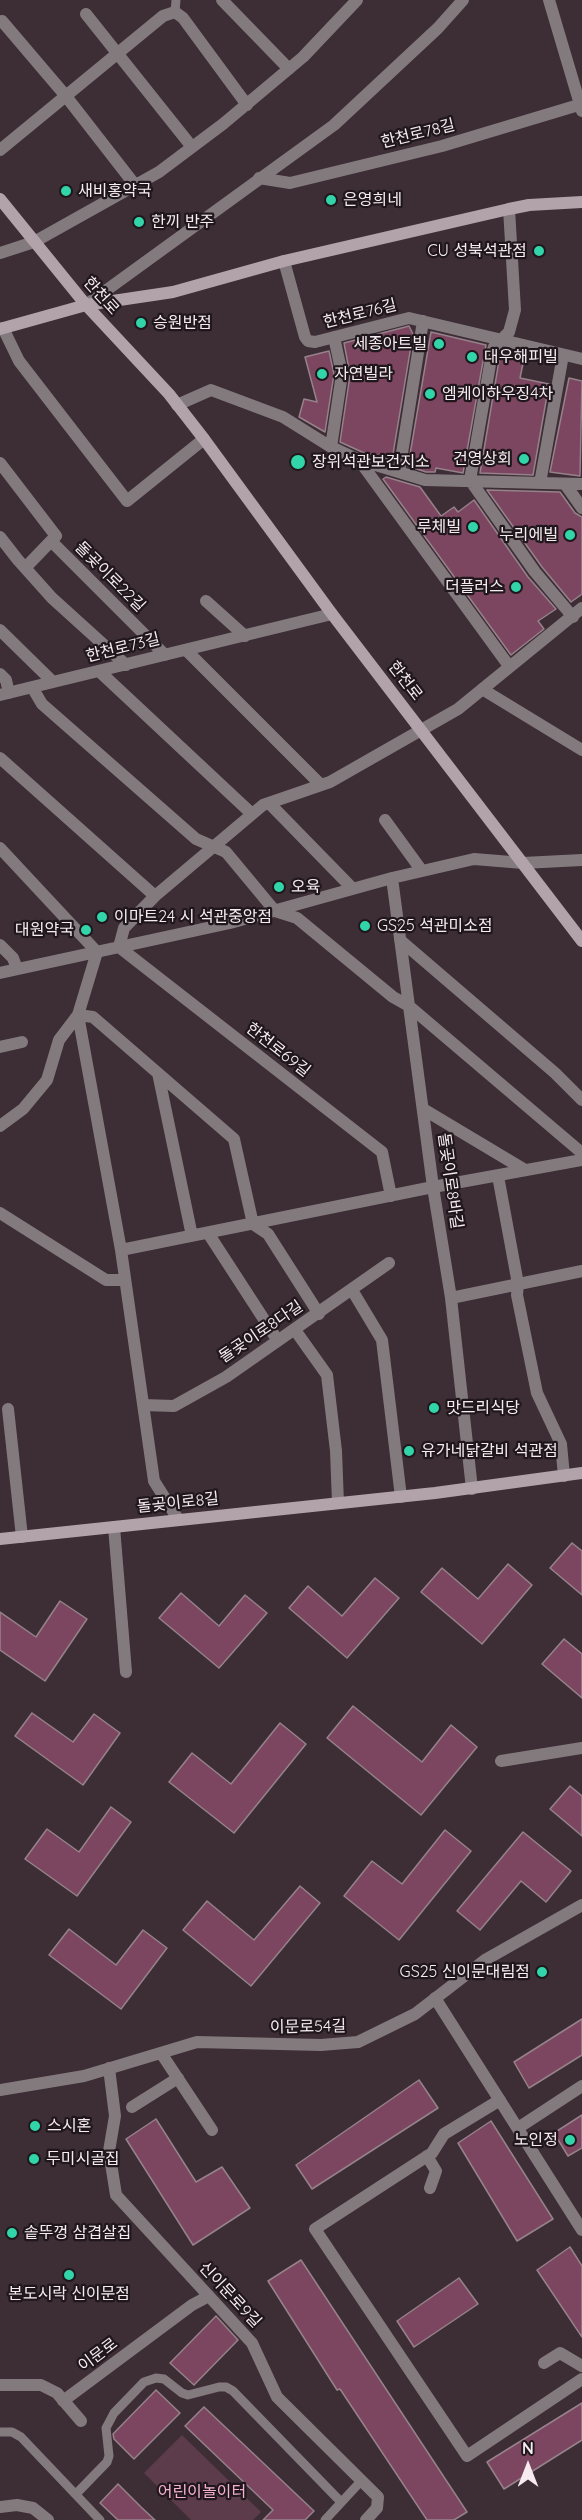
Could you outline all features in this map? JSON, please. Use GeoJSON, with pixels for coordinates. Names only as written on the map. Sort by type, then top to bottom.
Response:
{"type":"FeatureCollection","features":[{"type":"Feature","properties":{"kind":"street"},"geometry":{"type":"LineString","coordinates":[[222,0],[289,69]]}},
{"type":"Feature","properties":{"kind":"street"},"geometry":{"type":"LineString","coordinates":[[86,305],[334,125],[438,28],[463,0]]}},
{"type":"Feature","properties":{"kind":"street"},"geometry":{"type":"LineString","coordinates":[[549,0],[581,106]]}},
{"type":"Feature","properties":{"kind":"street"},"geometry":{"type":"LineString","coordinates":[[0,252],[34,242],[159,172],[247,105],[289,69],[351,2]]}},
{"type":"Feature","properties":{"kind":"street"},"geometry":{"type":"LineString","coordinates":[[0,150],[64,95],[171,10],[183,18],[247,105]]}},
{"type":"Feature","properties":{"kind":"street"},"geometry":{"type":"LineString","coordinates":[[87,14],[192,147]]}},
{"type":"Feature","properties":{"kind":"street"},"geometry":{"type":"LineString","coordinates":[[2,21],[135,185]]}},
{"type":"Feature","properties":{"kind":"street","name":"한천로78길"},"geometry":{"type":"LineString","coordinates":[[260,178],[290,183],[442,146],[581,106]]}},
{"type":"Feature","properties":{"kind":"street","name":"한천로"},"geometry":{"type":"LineString","coordinates":[[0,199],[86,305],[177,405],[204,439],[332,614],[582,941]]}},
{"type":"Feature","properties":{"kind":"street"},"geometry":{"type":"LineString","coordinates":[[204,439],[127,501],[19,361],[1,329],[86,305],[173,292],[284,261],[509,209],[538,204],[582,202]]}},
{"type":"Feature","properties":{"kind":"street"},"geometry":{"type":"LineString","coordinates":[[119,947],[124,928],[155,896],[263,805],[321,785],[458,709],[578,613],[535,572],[470,480],[492,352],[509,332],[515,310],[509,209]]}},
{"type":"Feature","properties":{"kind":"street","name":"한천로76길"},"geometry":{"type":"LineString","coordinates":[[284,261],[307,340],[315,342],[409,318],[582,359]]}},
{"type":"Feature","properties":{"kind":"street"},"geometry":{"type":"LineString","coordinates":[[399,472],[423,321]]}},
{"type":"Feature","properties":{"kind":"street"},"geometry":{"type":"LineString","coordinates":[[331,447],[342,374],[334,337]]}},
{"type":"Feature","properties":{"kind":"street"},"geometry":{"type":"LineString","coordinates":[[540,483],[563,355]]}},
{"type":"Feature","properties":{"kind":"street"},"geometry":{"type":"LineString","coordinates":[[177,405],[212,390],[283,417],[331,447],[359,460],[433,482],[470,480],[582,484]]}},
{"type":"Feature","properties":{"kind":"street"},"geometry":{"type":"LineString","coordinates":[[359,460],[509,666]]}},
{"type":"Feature","properties":{"kind":"street","name":"돌곶이로22길"},"geometry":{"type":"LineString","coordinates":[[0,463],[56,536],[51,542],[165,655]]}},
{"type":"Feature","properties":{"kind":"street"},"geometry":{"type":"LineString","coordinates":[[565,484],[582,508]]}},
{"type":"Feature","properties":{"kind":"street"},"geometry":{"type":"LineString","coordinates":[[0,537],[52,597],[126,665]]}},
{"type":"Feature","properties":{"kind":"street"},"geometry":{"type":"LineString","coordinates":[[25,568],[51,542]]}},
{"type":"Feature","properties":{"kind":"street"},"geometry":{"type":"LineString","coordinates":[[206,601],[245,636]]}},
{"type":"Feature","properties":{"kind":"street","name":"한천로73길"},"geometry":{"type":"LineString","coordinates":[[0,674],[6,680],[4,694],[332,614]]}},
{"type":"Feature","properties":{"kind":"street"},"geometry":{"type":"LineString","coordinates":[[0,630],[53,682]]}},
{"type":"Feature","properties":{"kind":"street"},"geometry":{"type":"LineString","coordinates":[[186,650],[321,785]]}},
{"type":"Feature","properties":{"kind":"street"},"geometry":{"type":"LineString","coordinates":[[99,671],[252,814]]}},
{"type":"Feature","properties":{"kind":"street"},"geometry":{"type":"LineString","coordinates":[[32,687],[42,704],[196,839],[212,848],[226,852],[275,911],[297,918],[393,997],[409,1006],[582,1153]]}},
{"type":"Feature","properties":{"kind":"street"},"geometry":{"type":"LineString","coordinates":[[482,689],[582,750]]}},
{"type":"Feature","properties":{"kind":"street"},"geometry":{"type":"LineString","coordinates":[[0,758],[155,896]]}},
{"type":"Feature","properties":{"kind":"street"},"geometry":{"type":"LineString","coordinates":[[269,804],[353,889]]}},
{"type":"Feature","properties":{"kind":"street"},"geometry":{"type":"LineString","coordinates":[[385,820],[422,871]]}},
{"type":"Feature","properties":{"kind":"street"},"geometry":{"type":"LineString","coordinates":[[0,848],[97,952]]}},
{"type":"Feature","properties":{"kind":"street"},"geometry":{"type":"LineString","coordinates":[[0,973],[230,923],[392,878],[474,859],[523,863],[582,860]]}},
{"type":"Feature","properties":{"kind":"street","name":"돌곶이로8바길"},"geometry":{"type":"LineString","coordinates":[[392,878],[433,1187],[451,1298],[472,1489]]}},
{"type":"Feature","properties":{"kind":"street"},"geometry":{"type":"LineString","coordinates":[[400,940],[555,1073],[582,1100]]}},
{"type":"Feature","properties":{"kind":"street"},"geometry":{"type":"LineString","coordinates":[[0,945],[13,958],[17,969]]}},
{"type":"Feature","properties":{"kind":"street","name":"한천로69길"},"geometry":{"type":"LineString","coordinates":[[119,947],[382,1152],[391,1196]]}},
{"type":"Feature","properties":{"kind":"street"},"geometry":{"type":"LineString","coordinates":[[0,1126],[23,1109],[47,1080],[59,1040],[78,1016],[97,952]]}},
{"type":"Feature","properties":{"kind":"street"},"geometry":{"type":"LineString","coordinates":[[78,1016],[93,1017],[234,1139],[253,1224],[268,1234],[319,1314]]}},
{"type":"Feature","properties":{"kind":"street"},"geometry":{"type":"LineString","coordinates":[[78,1016],[121,1250],[153,1481],[178,1520]]}},
{"type":"Feature","properties":{"kind":"street"},"geometry":{"type":"LineString","coordinates":[[0,1047],[22,1042]]}},
{"type":"Feature","properties":{"kind":"street"},"geometry":{"type":"LineString","coordinates":[[158,1073],[192,1236]]}},
{"type":"Feature","properties":{"kind":"street"},"geometry":{"type":"LineString","coordinates":[[423,1109],[525,1170]]}},
{"type":"Feature","properties":{"kind":"street"},"geometry":{"type":"LineString","coordinates":[[121,1250],[433,1187],[582,1160]]}},
{"type":"Feature","properties":{"kind":"street"},"geometry":{"type":"LineString","coordinates":[[498,1176],[519,1284],[517,1295],[537,1393],[561,1444],[564,1476]]}},
{"type":"Feature","properties":{"kind":"street"},"geometry":{"type":"LineString","coordinates":[[0,1213],[106,1280],[125,1280]]}},
{"type":"Feature","properties":{"kind":"street"},"geometry":{"type":"LineString","coordinates":[[208,1233],[278,1341]]}},
{"type":"Feature","properties":{"kind":"street","name":"돌곶이로8다길"},"geometry":{"type":"LineString","coordinates":[[143,1405],[174,1406],[226,1377],[389,1263]]}},
{"type":"Feature","properties":{"kind":"street"},"geometry":{"type":"LineString","coordinates":[[451,1298],[582,1271]]}},
{"type":"Feature","properties":{"kind":"street"},"geometry":{"type":"LineString","coordinates":[[352,1290],[382,1341],[401,1497]]}},
{"type":"Feature","properties":{"kind":"street"},"geometry":{"type":"LineString","coordinates":[[295,1330],[327,1375],[336,1450],[338,1503]]}},
{"type":"Feature","properties":{"kind":"street"},"geometry":{"type":"LineString","coordinates":[[9,1409],[22,1537]]}},
{"type":"Feature","properties":{"kind":"street","name":"돌곶이로8길"},"geometry":{"type":"LineString","coordinates":[[0,1539],[472,1489],[582,1473]]}},
{"type":"Feature","properties":{"kind":"street"},"geometry":{"type":"LineString","coordinates":[[114,1527],[126,1672]]}},
{"type":"Feature","properties":{"kind":"street"},"geometry":{"type":"LineString","coordinates":[[501,1761],[582,1748]]}},
{"type":"Feature","properties":{"kind":"street","name":"이문로54길"},"geometry":{"type":"LineString","coordinates":[[0,2090],[84,2076],[197,2042],[321,2045],[358,2042],[416,2014],[485,1960],[582,1905]]}},
{"type":"Feature","properties":{"kind":"street"},"geometry":{"type":"LineString","coordinates":[[435,1998],[582,2230]]}},
{"type":"Feature","properties":{"kind":"street"},"geometry":{"type":"LineString","coordinates":[[161,2053],[212,2130]]}},
{"type":"Feature","properties":{"kind":"street","name":"신이문로9길"},"geometry":{"type":"LineString","coordinates":[[109,2068],[115,2116],[109,2151],[116,2195],[252,2343],[277,2397],[362,2480],[379,2500],[377,2508],[366,2520]]}},
{"type":"Feature","properties":{"kind":"street"},"geometry":{"type":"LineString","coordinates":[[132,2107],[178,2078]]}},
{"type":"Feature","properties":{"kind":"street"},"geometry":{"type":"LineString","coordinates":[[518,2128],[582,2086]]}},
{"type":"Feature","properties":{"kind":"street"},"geometry":{"type":"LineString","coordinates":[[500,2100],[444,2134],[432,2153],[315,2229],[467,2456],[582,2379]]}},
{"type":"Feature","properties":{"kind":"street"},"geometry":{"type":"LineString","coordinates":[[427,2156],[436,2171],[430,2188]]}},
{"type":"Feature","properties":{"kind":"street","name":"이문로"},"geometry":{"type":"LineString","coordinates":[[63,2401],[192,2305],[209,2296]]}},
{"type":"Feature","properties":{"kind":"street"},"geometry":{"type":"LineString","coordinates":[[544,2363],[560,2353],[582,2366]]}},
{"type":"Feature","properties":{"kind":"street"},"geometry":{"type":"LineString","coordinates":[[0,2385],[41,2385],[57,2394],[81,2421]]}},
{"type":"Feature","properties":{"kind":"street"},"geometry":{"type":"LineString","coordinates":[[0,2507],[17,2505],[33,2508],[48,2520]]}},
{"type":"Feature","properties":{"kind":"lane"},"geometry":{"type":"LineString","coordinates":[[75,2494],[107,2462],[109,2456],[106,2428],[114,2413],[144,2382],[156,2378],[164,2379],[188,2395],[219,2387],[226,2387],[233,2391],[342,2502]]}},
{"type":"Feature","properties":{"kind":"lane"},"geometry":{"type":"LineString","coordinates":[[0,2432],[12,2432],[21,2437],[99,2520]]}},
{"type":"Feature","properties":{"kind":"lane"},"geometry":{"type":"LineString","coordinates":[[325,2520],[362,2480]]}},
{"type":"Feature","properties":{"kind":"green space","name":"어린이놀이터"},"geometry":{"type":"Polygon","coordinates":[[[182,2435],[261,2512],[253,2520],[191,2520],[144,2473],[182,2435]]]}},
{"type":"Feature","properties":{"kind":"building"},"geometry":{"type":"Polygon","coordinates":[[[409,326],[413,334],[392,460],[362,452],[340,442],[350,375],[344,343],[409,326]]]}},
{"type":"Feature","properties":{"kind":"building"},"geometry":{"type":"Polygon","coordinates":[[[431,332],[486,345],[463,473],[436,468],[435,472],[426,472],[408,466],[431,332]]]}},
{"type":"Feature","properties":{"kind":"building"},"geometry":{"type":"Polygon","coordinates":[[[504,349],[525,354],[520,378],[549,384],[533,475],[480,473],[500,355],[504,349]]]}},
{"type":"Feature","properties":{"kind":"building"},"geometry":{"type":"Polygon","coordinates":[[[329,351],[334,374],[325,432],[299,417],[304,399],[317,402],[305,357],[329,351]]]}},
{"type":"Feature","properties":{"kind":"building"},"geometry":{"type":"Polygon","coordinates":[[[569,378],[582,381],[580,476],[550,472],[569,378]]]}},
{"type":"Feature","properties":{"kind":"building"},"geometry":{"type":"Polygon","coordinates":[[[386,477],[420,487],[441,516],[454,507],[458,512],[474,500],[528,577],[556,609],[538,621],[544,629],[511,655],[383,479],[386,477]]]}},
{"type":"Feature","properties":{"kind":"building"},"geometry":{"type":"Polygon","coordinates":[[[487,490],[560,492],[575,513],[582,517],[582,594],[571,602],[542,567],[487,490]]]}},
{"type":"Feature","properties":{"kind":"building"},"geometry":{"type":"Polygon","coordinates":[[[572,1543],[582,1551],[582,1595],[550,1568],[572,1543]]]}},
{"type":"Feature","properties":{"kind":"building"},"geometry":{"type":"Polygon","coordinates":[[[508,1564],[532,1585],[482,1644],[421,1592],[442,1568],[478,1599],[508,1564]]]}},
{"type":"Feature","properties":{"kind":"building"},"geometry":{"type":"Polygon","coordinates":[[[375,1578],[399,1598],[347,1658],[289,1608],[308,1586],[342,1616],[375,1578]]]}},
{"type":"Feature","properties":{"kind":"building"},"geometry":{"type":"Polygon","coordinates":[[[181,1593],[219,1626],[245,1595],[267,1613],[219,1668],[159,1618],[181,1593]]]}},
{"type":"Feature","properties":{"kind":"building"},"geometry":{"type":"Polygon","coordinates":[[[60,1601],[87,1619],[45,1681],[0,1650],[0,1612],[36,1637],[60,1601]]]}},
{"type":"Feature","properties":{"kind":"building"},"geometry":{"type":"Polygon","coordinates":[[[564,1639],[582,1654],[582,1698],[542,1664],[564,1639]]]}},
{"type":"Feature","properties":{"kind":"building"},"geometry":{"type":"Polygon","coordinates":[[[353,1706],[422,1762],[451,1725],[477,1747],[421,1815],[327,1738],[353,1706]]]}},
{"type":"Feature","properties":{"kind":"building"},"geometry":{"type":"Polygon","coordinates":[[[32,1713],[73,1742],[94,1714],[120,1733],[83,1785],[15,1736],[32,1713]]]}},
{"type":"Feature","properties":{"kind":"building"},"geometry":{"type":"Polygon","coordinates":[[[280,1723],[306,1744],[234,1833],[169,1782],[192,1753],[231,1784],[280,1723]]]}},
{"type":"Feature","properties":{"kind":"building"},"geometry":{"type":"Polygon","coordinates":[[[570,1786],[582,1796],[582,1836],[550,1809],[570,1786]]]}},
{"type":"Feature","properties":{"kind":"building"},"geometry":{"type":"Polygon","coordinates":[[[111,1807],[131,1822],[77,1896],[25,1859],[47,1829],[79,1852],[111,1807]]]}},
{"type":"Feature","properties":{"kind":"building"},"geometry":{"type":"Polygon","coordinates":[[[445,1830],[471,1851],[399,1940],[344,1896],[372,1861],[402,1884],[445,1830]]]}},
{"type":"Feature","properties":{"kind":"building"},"geometry":{"type":"Polygon","coordinates":[[[523,1832],[571,1871],[546,1902],[521,1881],[480,1930],[457,1911],[523,1832]]]}},
{"type":"Feature","properties":{"kind":"building"},"geometry":{"type":"Polygon","coordinates":[[[300,1886],[320,1903],[251,1986],[183,1930],[207,1901],[254,1940],[300,1886]]]}},
{"type":"Feature","properties":{"kind":"building"},"geometry":{"type":"Polygon","coordinates":[[[69,1929],[116,1965],[143,1930],[167,1948],[121,2009],[49,1955],[69,1929]]]}},
{"type":"Feature","properties":{"kind":"building"},"geometry":{"type":"Polygon","coordinates":[[[582,2019],[582,2055],[529,2088],[514,2062],[582,2019]]]}},
{"type":"Feature","properties":{"kind":"building"},"geometry":{"type":"Polygon","coordinates":[[[419,2080],[438,2108],[312,2189],[296,2165],[419,2080]]]}},
{"type":"Feature","properties":{"kind":"building","name":"노인정"},"geometry":{"type":"Polygon","coordinates":[[[582,2115],[582,2148],[568,2156],[554,2133],[582,2115]]]}},
{"type":"Feature","properties":{"kind":"building"},"geometry":{"type":"Polygon","coordinates":[[[156,2119],[196,2182],[222,2167],[250,2208],[193,2245],[126,2139],[156,2119]]]}},
{"type":"Feature","properties":{"kind":"building"},"geometry":{"type":"Polygon","coordinates":[[[491,2121],[553,2219],[517,2241],[458,2143],[491,2121]]]}},
{"type":"Feature","properties":{"kind":"building"},"geometry":{"type":"Polygon","coordinates":[[[570,2247],[582,2266],[582,2337],[537,2270],[570,2247]]]}},
{"type":"Feature","properties":{"kind":"building"},"geometry":{"type":"Polygon","coordinates":[[[301,2260],[467,2512],[454,2520],[427,2520],[340,2389],[337,2390],[268,2281],[301,2260]]]}},
{"type":"Feature","properties":{"kind":"building"},"geometry":{"type":"Polygon","coordinates":[[[459,2278],[478,2304],[414,2347],[397,2321],[459,2278]]]}},
{"type":"Feature","properties":{"kind":"building"},"geometry":{"type":"Polygon","coordinates":[[[216,2316],[238,2340],[194,2385],[170,2363],[216,2316]]]}},
{"type":"Feature","properties":{"kind":"building"},"geometry":{"type":"Polygon","coordinates":[[[156,2390],[180,2413],[134,2459],[114,2439],[113,2434],[156,2390]]]}},
{"type":"Feature","properties":{"kind":"building"},"geometry":{"type":"Polygon","coordinates":[[[582,2403],[582,2440],[504,2489],[487,2462],[582,2403]]]}},
{"type":"Feature","properties":{"kind":"building"},"geometry":{"type":"Polygon","coordinates":[[[204,2407],[314,2511],[305,2520],[263,2520],[273,2510],[185,2426],[204,2407]]]}},
{"type":"Feature","properties":{"kind":"building"},"geometry":{"type":"Polygon","coordinates":[[[118,2484],[155,2520],[118,2520],[100,2503],[118,2484]]]}},
{"type":"Feature","properties":{"kind":"place","name":"새비홍약국"},"geometry":{"type":"Point","coordinates":[66,191]}},
{"type":"Feature","properties":{"kind":"place","name":"은영희네"},"geometry":{"type":"Point","coordinates":[331,200]}},
{"type":"Feature","properties":{"kind":"place","name":"한끼 반주"},"geometry":{"type":"Point","coordinates":[139,222]}},
{"type":"Feature","properties":{"kind":"place","name":"CU 성북석관점"},"geometry":{"type":"Point","coordinates":[539,251]}},
{"type":"Feature","properties":{"kind":"place","name":"승원반점"},"geometry":{"type":"Point","coordinates":[141,323]}},
{"type":"Feature","properties":{"kind":"place","name":"세종아트빌"},"geometry":{"type":"Point","coordinates":[439,344]}},
{"type":"Feature","properties":{"kind":"place","name":"대우해피빌"},"geometry":{"type":"Point","coordinates":[472,357]}},
{"type":"Feature","properties":{"kind":"place","name":"자연빌라"},"geometry":{"type":"Point","coordinates":[322,374]}},
{"type":"Feature","properties":{"kind":"place","name":"엠케이하우징4차"},"geometry":{"type":"Point","coordinates":[430,394]}},
{"type":"Feature","properties":{"kind":"place","name":"건영상회"},"geometry":{"type":"Point","coordinates":[524,459]}},
{"type":"Feature","properties":{"kind":"place","name":"장위석관보건지소"},"geometry":{"type":"Point","coordinates":[298,462]}},
{"type":"Feature","properties":{"kind":"place","name":"루체빌"},"geometry":{"type":"Point","coordinates":[473,527]}},
{"type":"Feature","properties":{"kind":"place","name":"누리에빌"},"geometry":{"type":"Point","coordinates":[570,535]}},
{"type":"Feature","properties":{"kind":"place","name":"더플러스"},"geometry":{"type":"Point","coordinates":[516,587]}},
{"type":"Feature","properties":{"kind":"place","name":"오육"},"geometry":{"type":"Point","coordinates":[279,887]}},
{"type":"Feature","properties":{"kind":"place","name":"이마트24 시 석관중앙점"},"geometry":{"type":"Point","coordinates":[102,917]}},
{"type":"Feature","properties":{"kind":"place","name":"GS25 석관미소점"},"geometry":{"type":"Point","coordinates":[365,926]}},
{"type":"Feature","properties":{"kind":"place","name":"대원약국"},"geometry":{"type":"Point","coordinates":[86,930]}},
{"type":"Feature","properties":{"kind":"place","name":"맛드리식당"},"geometry":{"type":"Point","coordinates":[434,1408]}},
{"type":"Feature","properties":{"kind":"place","name":"유가네닭갈비 석관점"},"geometry":{"type":"Point","coordinates":[409,1451]}},
{"type":"Feature","properties":{"kind":"place","name":"GS25 신이문대림점"},"geometry":{"type":"Point","coordinates":[542,1972]}},
{"type":"Feature","properties":{"kind":"place","name":"스시혼"},"geometry":{"type":"Point","coordinates":[35,2126]}},
{"type":"Feature","properties":{"kind":"place","name":"노인정"},"geometry":{"type":"Point","coordinates":[570,2140]}},
{"type":"Feature","properties":{"kind":"place","name":"두미시골집"},"geometry":{"type":"Point","coordinates":[34,2159]}},
{"type":"Feature","properties":{"kind":"place","name":"솥뚜껑 삼겹살집"},"geometry":{"type":"Point","coordinates":[12,2233]}},
{"type":"Feature","properties":{"kind":"place","name":"본도시락 신이문점"},"geometry":{"type":"Point","coordinates":[69,2275]}}]}
